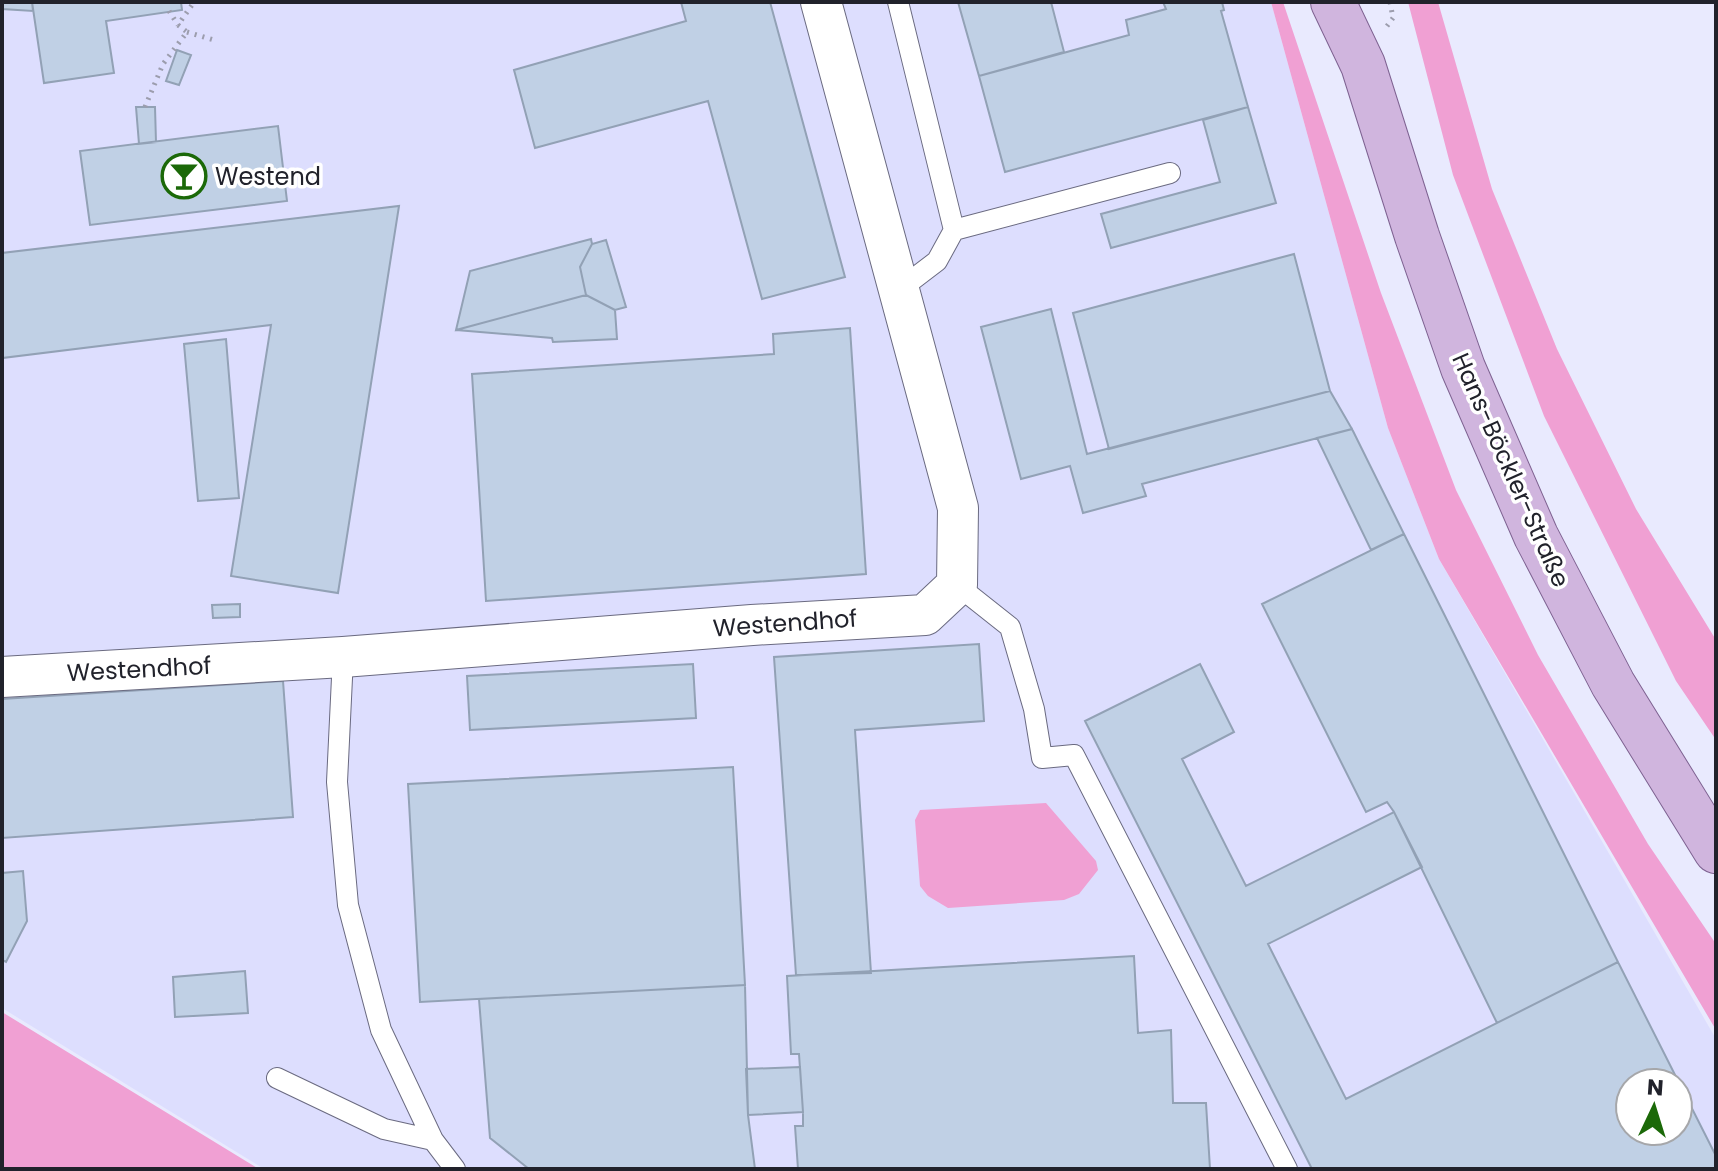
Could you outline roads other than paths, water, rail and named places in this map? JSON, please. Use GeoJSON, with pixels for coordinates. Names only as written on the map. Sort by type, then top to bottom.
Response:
{"type":"FeatureCollection","features":[{"type":"Feature","properties":{"kind":"main road","name":"Hans-Böckler-Straße"},"geometry":{"type":"LineString","coordinates":[[1333,2],[1363,65],[1463,368],[1536,536],[1613,684],[1716,851]]}},
{"type":"Feature","properties":{"kind":"main road","name":"Hans-Böckler-Straße"},"geometry":{"type":"LineString","coordinates":[[1353,2],[1363,65]]}},
{"type":"Feature","properties":{"kind":"street"},"geometry":{"type":"LineString","coordinates":[[821,2],[958,508],[957,585]]}},
{"type":"Feature","properties":{"kind":"street","name":"Westendhof"},"geometry":{"type":"LineString","coordinates":[[2,677],[343,657],[752,625],[925,615],[957,585]]}},
{"type":"Feature","properties":{"kind":"lane"},"geometry":{"type":"LineString","coordinates":[[898,2],[954,230],[937,261],[899,290]]}},
{"type":"Feature","properties":{"kind":"lane"},"geometry":{"type":"LineString","coordinates":[[954,230],[1170,173]]}},
{"type":"Feature","properties":{"kind":"lane"},"geometry":{"type":"LineString","coordinates":[[957,585],[1010,627],[1034,709],[1042,758],[1074,755],[1287,1169]]}},
{"type":"Feature","properties":{"kind":"lane"},"geometry":{"type":"LineString","coordinates":[[343,657],[337,782],[348,905],[381,1030],[433,1140],[455,1169]]}},
{"type":"Feature","properties":{"kind":"lane"},"geometry":{"type":"LineString","coordinates":[[277,1078],[384,1129],[433,1140]]}},
{"type":"Feature","properties":{"kind":"place","name":"Westend"},"geometry":{"type":"Point","coordinates":[184,176]}}]}
